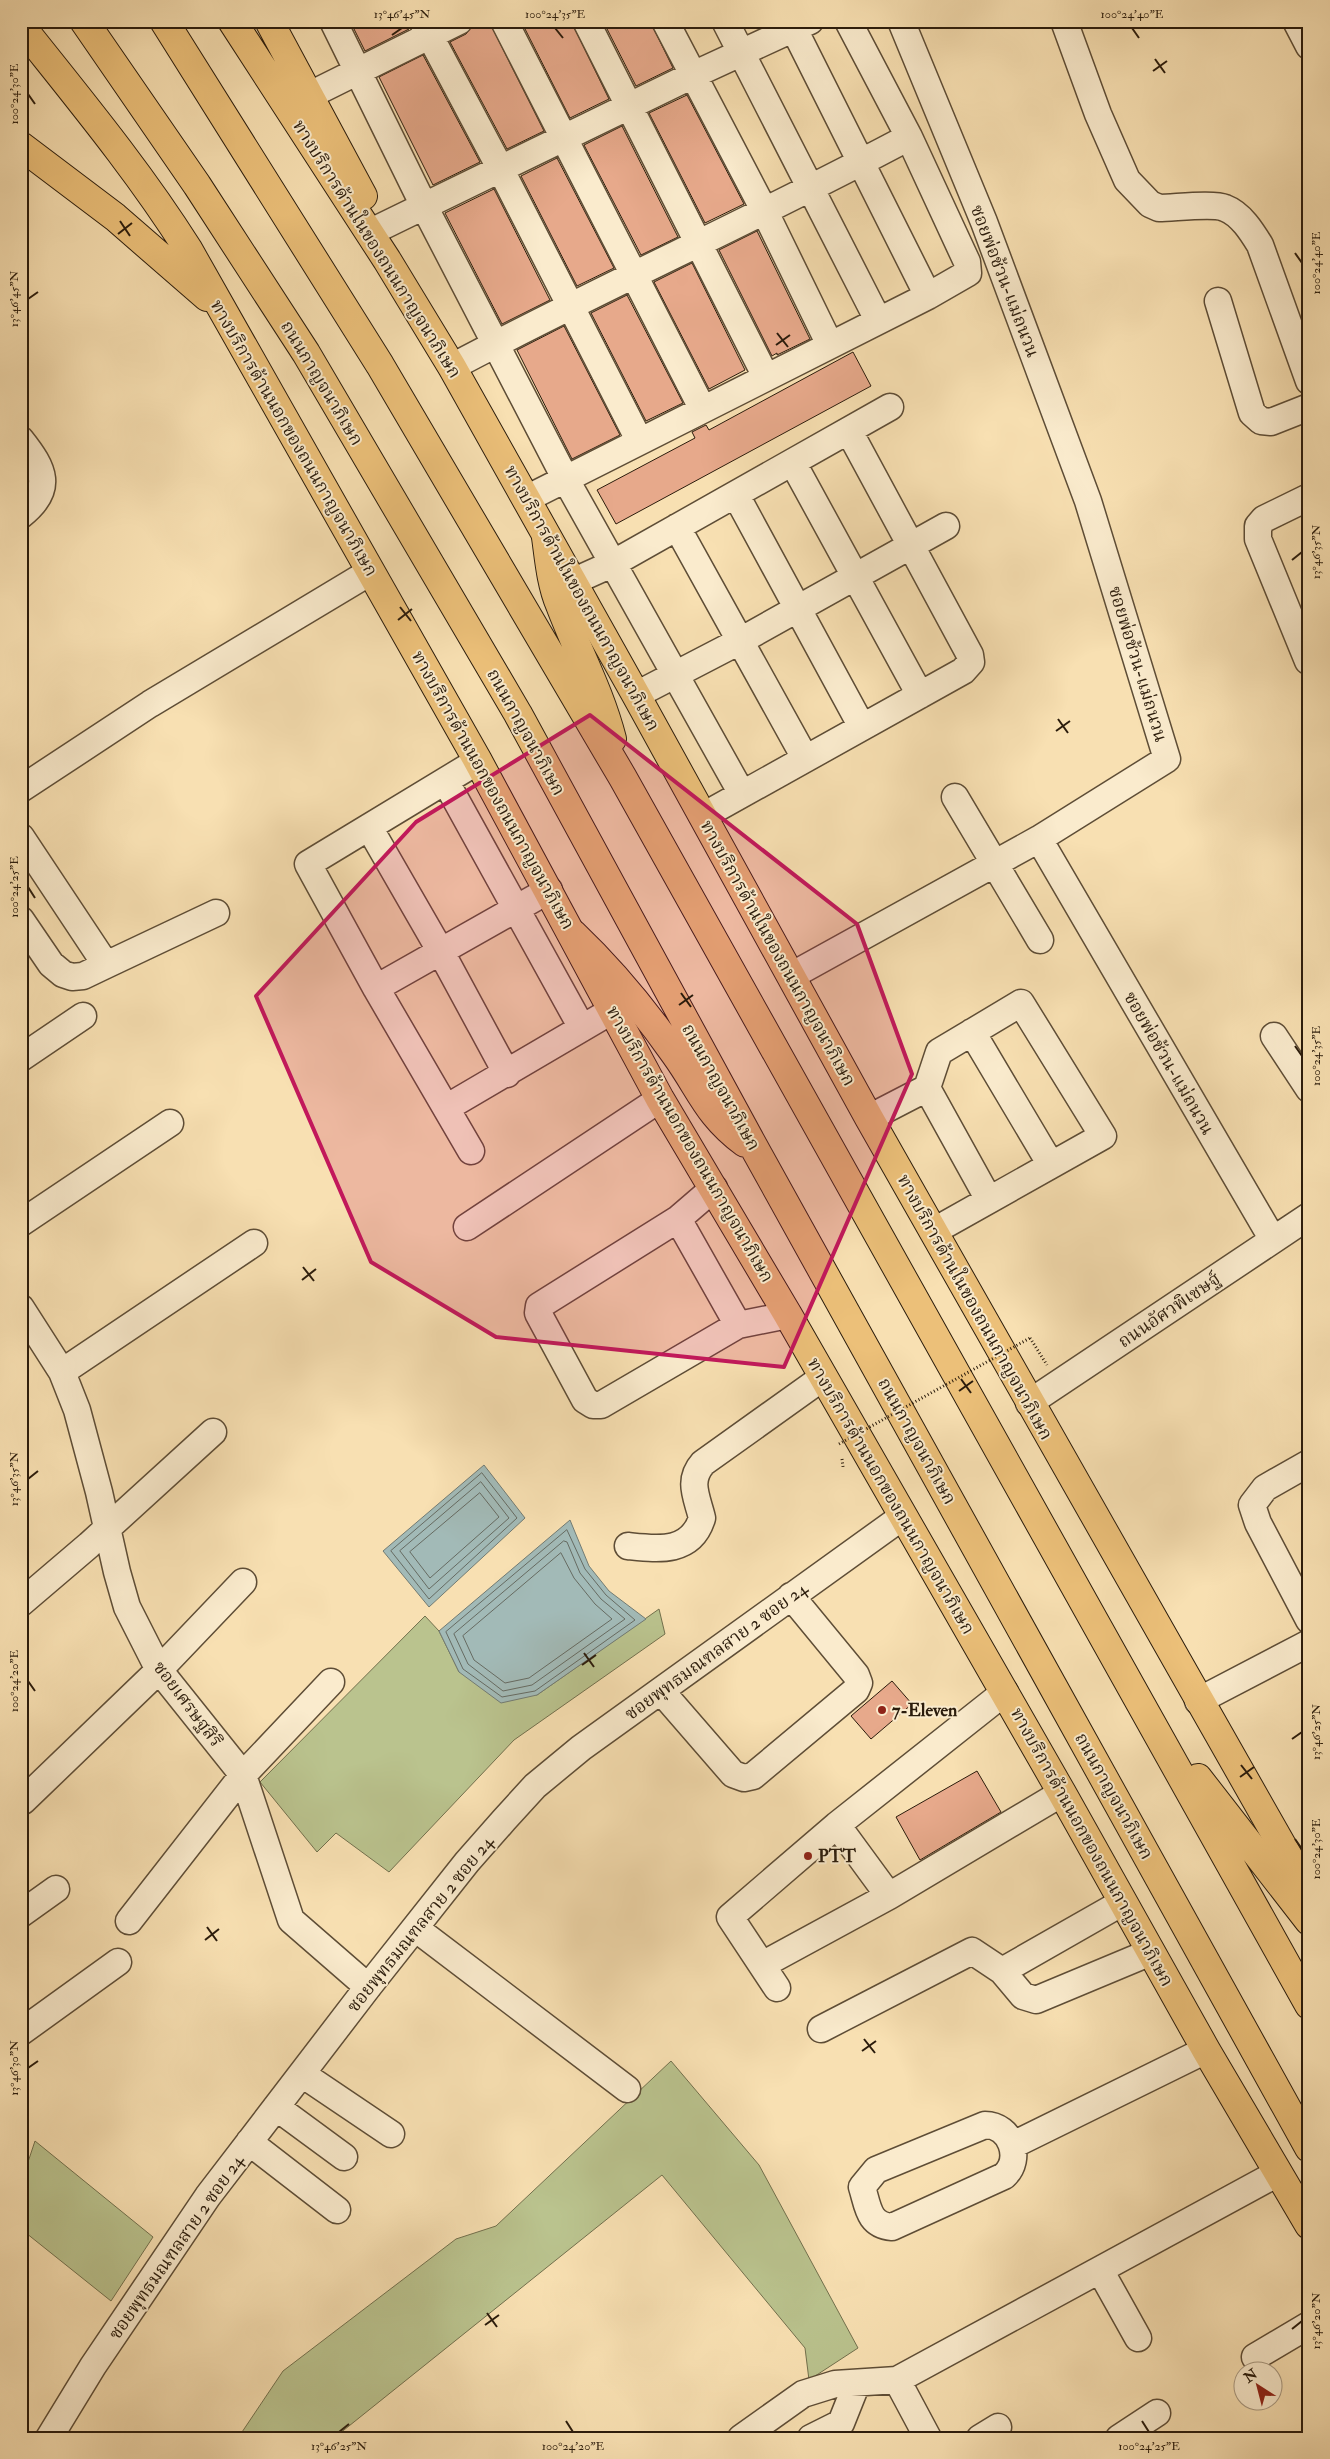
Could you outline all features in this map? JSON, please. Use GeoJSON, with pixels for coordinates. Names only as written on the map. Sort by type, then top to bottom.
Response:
{"type":"FeatureCollection","features":[{"type":"Feature","properties":{"kind":"main road","name":"ถนนกาญจนาภิเษก"},"geometry":{"type":"LineString","coordinates":[[84,21],[197,185],[306,354],[518,714],[756,1152],[1309,2148]]}},
{"type":"Feature","properties":{"kind":"main road"},"geometry":{"type":"LineString","coordinates":[[164,21],[380,365],[623,778],[1309,2004]]}},
{"type":"Feature","properties":{"kind":"main road","name":"ทางบริการด้านในของถนนกาญจนาภิเษก"},"geometry":{"type":"LineString","coordinates":[[232,21],[387,260],[452,367],[1029,1403],[1309,1893]]}},
{"type":"Feature","properties":{"kind":"main road"},"geometry":{"type":"LineString","coordinates":[[269,21],[349,167],[377,229],[387,260]]}},
{"type":"Feature","properties":{"kind":"main road","name":"ทางบริการด้านนอกของถนนกาญจนาภิเษก"},"geometry":{"type":"LineString","coordinates":[[21,26],[111,138],[163,210],[478,761],[573,934],[660,1099],[788,1315],[902,1518],[1062,1793],[1206,2050],[1309,2225]]}},
{"type":"Feature","properties":{"kind":"main road"},"geometry":{"type":"LineString","coordinates":[[21,146],[115,217],[221,310]]}},
{"type":"Feature","properties":{"kind":"main road"},"geometry":{"type":"LineString","coordinates":[[546,537],[551,572],[559,604],[596,688],[623,778]]}},
{"type":"Feature","properties":{"kind":"main road"},"geometry":{"type":"LineString","coordinates":[[573,934],[604,963],[640,1005],[677,1056],[714,1117],[756,1152]]}},
{"type":"Feature","properties":{"kind":"main road"},"geometry":{"type":"LineString","coordinates":[[1142,1706],[1309,1921]]}},
{"type":"Feature","properties":{"kind":"street"},"geometry":{"type":"LineString","coordinates":[[333,21],[424,206],[565,478],[742,794]]}},
{"type":"Feature","properties":{"kind":"street"},"geometry":{"type":"LineString","coordinates":[[310,94],[357,71],[426,28],[459,21]]}},
{"type":"Feature","properties":{"kind":"street"},"geometry":{"type":"LineString","coordinates":[[504,21],[702,408]]}},
{"type":"Feature","properties":{"kind":"street"},"geometry":{"type":"LineString","coordinates":[[586,21],[766,377]]}},
{"type":"Feature","properties":{"kind":"street"},"geometry":{"type":"LineString","coordinates":[[665,21],[765,212],[830,345]]}},
{"type":"Feature","properties":{"kind":"street"},"geometry":{"type":"LineString","coordinates":[[725,21],[878,320]]}},
{"type":"Feature","properties":{"kind":"street"},"geometry":{"type":"LineString","coordinates":[[526,498],[638,440],[928,296],[968,273],[969,268],[909,138],[848,21]]}},
{"type":"Feature","properties":{"kind":"street","name":"ซอยพ่อช้วน-แม่ถนวน"},"geometry":{"type":"LineString","coordinates":[[901,21],[984,222],[1084,492],[1167,759],[1039,839],[1273,1240]]}},
{"type":"Feature","properties":{"kind":"street"},"geometry":{"type":"LineString","coordinates":[[1064,21],[1098,114],[1127,180],[1138,194],[1150,204],[1159,208],[1225,208],[1239,217],[1252,231],[1260,244],[1309,382]]}},
{"type":"Feature","properties":{"kind":"street"},"geometry":{"type":"LineString","coordinates":[[1296,21],[1309,46]]}},
{"type":"Feature","properties":{"kind":"street"},"geometry":{"type":"LineString","coordinates":[[377,229],[798,24],[862,163],[928,296]]}},
{"type":"Feature","properties":{"kind":"street"},"geometry":{"type":"LineString","coordinates":[[426,28],[500,168],[638,440]]}},
{"type":"Feature","properties":{"kind":"street"},"geometry":{"type":"LineString","coordinates":[[452,367],[698,243],[811,189],[909,138]]}},
{"type":"Feature","properties":{"kind":"street"},"geometry":{"type":"LineString","coordinates":[[1218,301],[1252,413],[1261,421],[1271,422],[1309,407]]}},
{"type":"Feature","properties":{"kind":"street"},"geometry":{"type":"LineString","coordinates":[[572,582],[612,564],[849,432],[890,407]]}},
{"type":"Feature","properties":{"kind":"street"},"geometry":{"type":"LineString","coordinates":[[703,816],[963,671],[971,662],[970,655],[849,432]]}},
{"type":"Feature","properties":{"kind":"street"},"geometry":{"type":"LineString","coordinates":[[21,440],[35,458],[41,471],[43,489],[33,506],[21,515]]}},
{"type":"Feature","properties":{"kind":"street"},"geometry":{"type":"LineString","coordinates":[[793,463],[920,695]]}},
{"type":"Feature","properties":{"kind":"street"},"geometry":{"type":"LineString","coordinates":[[736,494],[862,727]]}},
{"type":"Feature","properties":{"kind":"street"},"geometry":{"type":"LineString","coordinates":[[1308,661],[1261,548],[1258,526],[1264,519],[1309,497]]}},
{"type":"Feature","properties":{"kind":"street"},"geometry":{"type":"LineString","coordinates":[[636,695],[740,641],[946,526]]}},
{"type":"Feature","properties":{"kind":"street"},"geometry":{"type":"LineString","coordinates":[[677,528],[805,758]]}},
{"type":"Feature","properties":{"kind":"street"},"geometry":{"type":"LineString","coordinates":[[24,780],[370,572]]}},
{"type":"Feature","properties":{"kind":"street"},"geometry":{"type":"LineString","coordinates":[[471,1151],[376,988],[308,864],[478,761]]}},
{"type":"Feature","properties":{"kind":"street"},"geometry":{"type":"LineString","coordinates":[[446,782],[582,1028]]}},
{"type":"Feature","properties":{"kind":"street"},"geometry":{"type":"LineString","coordinates":[[955,797],[1040,940]]}},
{"type":"Feature","properties":{"kind":"street"},"geometry":{"type":"LineString","coordinates":[[369,827],[441,952],[507,1074]]}},
{"type":"Feature","properties":{"kind":"street"},"geometry":{"type":"LineString","coordinates":[[21,837],[106,966]]}},
{"type":"Feature","properties":{"kind":"street"},"geometry":{"type":"LineString","coordinates":[[791,976],[1039,839]]}},
{"type":"Feature","properties":{"kind":"street"},"geometry":{"type":"LineString","coordinates":[[376,988],[549,890]]}},
{"type":"Feature","properties":{"kind":"street"},"geometry":{"type":"LineString","coordinates":[[21,920],[52,964],[63,974],[72,978],[83,976],[106,966],[216,913]]}},
{"type":"Feature","properties":{"kind":"street"},"geometry":{"type":"LineString","coordinates":[[869,1118],[927,1088],[939,1052],[1021,1003],[1103,1136],[934,1231]]}},
{"type":"Feature","properties":{"kind":"street"},"geometry":{"type":"LineString","coordinates":[[446,1108],[507,1074],[613,1010]]}},
{"type":"Feature","properties":{"kind":"street"},"geometry":{"type":"LineString","coordinates":[[21,1058],[83,1016]]}},
{"type":"Feature","properties":{"kind":"street"},"geometry":{"type":"LineString","coordinates":[[972,1032],[1051,1165]]}},
{"type":"Feature","properties":{"kind":"street"},"geometry":{"type":"LineString","coordinates":[[1274,1036],[1309,1089]]}},
{"type":"Feature","properties":{"kind":"street"},"geometry":{"type":"LineString","coordinates":[[927,1088],[989,1200]]}},
{"type":"Feature","properties":{"kind":"street"},"geometry":{"type":"LineString","coordinates":[[467,1227],[660,1099]]}},
{"type":"Feature","properties":{"kind":"street"},"geometry":{"type":"LineString","coordinates":[[21,1223],[170,1123]]}},
{"type":"Feature","properties":{"kind":"street"},"geometry":{"type":"LineString","coordinates":[[714,1188],[678,1219],[539,1306],[538,1313],[585,1400],[593,1405],[601,1405],[738,1325],[788,1315]]}},
{"type":"Feature","properties":{"kind":"street","name":"ถนนอัศวพิเชษฐ์"},"geometry":{"type":"LineString","coordinates":[[1029,1403],[1309,1216]]}},
{"type":"Feature","properties":{"kind":"street"},"geometry":{"type":"LineString","coordinates":[[678,1219],[738,1325]]}},
{"type":"Feature","properties":{"kind":"street"},"geometry":{"type":"LineString","coordinates":[[62,1372],[254,1243]]}},
{"type":"Feature","properties":{"kind":"street","name":"ซอยเศรษฐสิริ"},"geometry":{"type":"LineString","coordinates":[[21,1308],[62,1372],[77,1410],[127,1607],[159,1670],[243,1775],[291,1920],[368,1987]]}},
{"type":"Feature","properties":{"kind":"street"},"geometry":{"type":"LineString","coordinates":[[628,1546],[666,1550],[682,1543],[695,1532],[702,1518],[693,1482],[696,1472],[703,1463],[822,1378]]}},
{"type":"Feature","properties":{"kind":"street"},"geometry":{"type":"LineString","coordinates":[[21,1603],[106,1529],[212,1432]]}},
{"type":"Feature","properties":{"kind":"street"},"geometry":{"type":"LineString","coordinates":[[1309,1463],[1265,1488],[1252,1504],[1258,1523],[1309,1620]]}},
{"type":"Feature","properties":{"kind":"street","name":"ซอยพุทธมณฑลสาย 2 ซอย 24"},"geometry":{"type":"LineString","coordinates":[[49,2438],[93,2366],[208,2196],[368,1987],[467,1862],[535,1786],[581,1748],[902,1518]]}},
{"type":"Feature","properties":{"kind":"street"},"geometry":{"type":"LineString","coordinates":[[23,1801],[159,1670],[242,1582]]}},
{"type":"Feature","properties":{"kind":"street"},"geometry":{"type":"LineString","coordinates":[[661,1691],[733,1774],[744,1778],[753,1776],[856,1690],[860,1683],[856,1675],[791,1596]]}},
{"type":"Feature","properties":{"kind":"street"},"geometry":{"type":"LineString","coordinates":[[1198,1701],[1309,1643]]}},
{"type":"Feature","properties":{"kind":"street"},"geometry":{"type":"LineString","coordinates":[[129,1921],[243,1775],[331,1682]]}},
{"type":"Feature","properties":{"kind":"street"},"geometry":{"type":"LineString","coordinates":[[777,1988],[730,1917],[837,1825],[1004,1692]]}},
{"type":"Feature","properties":{"kind":"street"},"geometry":{"type":"LineString","coordinates":[[762,1966],[889,1896],[1062,1793]]}},
{"type":"Feature","properties":{"kind":"street"},"geometry":{"type":"LineString","coordinates":[[837,1825],[889,1896]]}},
{"type":"Feature","properties":{"kind":"street"},"geometry":{"type":"LineString","coordinates":[[21,1914],[56,1889]]}},
{"type":"Feature","properties":{"kind":"street"},"geometry":{"type":"LineString","coordinates":[[1002,1971],[1123,1902]]}},
{"type":"Feature","properties":{"kind":"street"},"geometry":{"type":"LineString","coordinates":[[415,1928],[628,2089]]}},
{"type":"Feature","properties":{"kind":"street"},"geometry":{"type":"LineString","coordinates":[[821,2029],[972,1951],[1002,1971],[1023,1996],[1036,2000],[1151,1952]]}},
{"type":"Feature","properties":{"kind":"street"},"geometry":{"type":"LineString","coordinates":[[21,2032],[118,1962]]}},
{"type":"Feature","properties":{"kind":"street"},"geometry":{"type":"LineString","coordinates":[[1013,2145],[1206,2050]]}},
{"type":"Feature","properties":{"kind":"street"},"geometry":{"type":"LineString","coordinates":[[302,2074],[391,2134]]}},
{"type":"Feature","properties":{"kind":"street"},"geometry":{"type":"LineString","coordinates":[[276,2107],[344,2157]]}},
{"type":"Feature","properties":{"kind":"street"},"geometry":{"type":"LineString","coordinates":[[985,2125],[994,2125],[1004,2131],[1013,2145],[1012,2164],[1004,2176],[892,2227],[880,2226],[872,2218],[862,2187],[876,2170],[985,2125]]}},
{"type":"Feature","properties":{"kind":"street"},"geometry":{"type":"LineString","coordinates":[[249,2142],[337,2210]]}},
{"type":"Feature","properties":{"kind":"street"},"geometry":{"type":"LineString","coordinates":[[741,2438],[803,2394],[835,2384],[897,2380],[1278,2173]]}},
{"type":"Feature","properties":{"kind":"street"},"geometry":{"type":"LineString","coordinates":[[1100,2270],[1138,2338]]}},
{"type":"Feature","properties":{"kind":"street"},"geometry":{"type":"LineString","coordinates":[[1255,2358],[1309,2325]]}},
{"type":"Feature","properties":{"kind":"street"},"geometry":{"type":"LineString","coordinates":[[897,2380],[928,2438]]}},
{"type":"Feature","properties":{"kind":"street"},"geometry":{"type":"LineString","coordinates":[[811,2438],[847,2430],[857,2382]]}},
{"type":"Feature","properties":{"kind":"street"},"geometry":{"type":"LineString","coordinates":[[1119,2438],[1157,2413]]}},
{"type":"Feature","properties":{"kind":"path"},"geometry":{"type":"LineString","coordinates":[[838,1444],[1030,1338],[1049,1368]]}},
{"type":"Feature","properties":{"kind":"highlighted area"},"geometry":{"type":"Polygon","coordinates":[[[590,715],[857,924],[912,1074],[784,1367],[496,1337],[371,1262],[256,996],[416,822],[590,715]]]}},
{"type":"Feature","properties":{"kind":"green space"},"geometry":{"type":"Polygon","coordinates":[[[659,1609],[665,1634],[514,1740],[389,1872],[336,1833],[317,1852],[260,1782],[425,1616],[439,1631],[459,1672],[537,1695],[659,1609]]]}},
{"type":"Feature","properties":{"kind":"green space"},"geometry":{"type":"Polygon","coordinates":[[[671,2061],[759,2165],[858,2348],[809,2380],[805,2348],[662,2175],[334,2438],[238,2438],[283,2371],[456,2239],[496,2226],[671,2061]]]}},
{"type":"Feature","properties":{"kind":"green space"},"geometry":{"type":"Polygon","coordinates":[[[35,2141],[153,2237],[111,2301],[21,2229],[21,2183],[35,2141]]]}},
{"type":"Feature","properties":{"kind":"water"},"geometry":{"type":"Polygon","coordinates":[[[484,1465],[525,1518],[429,1607],[383,1551],[484,1465]]]}},
{"type":"Feature","properties":{"kind":"water"},"geometry":{"type":"Polygon","coordinates":[[[570,1520],[589,1566],[609,1591],[646,1619],[537,1695],[501,1703],[459,1672],[439,1631],[570,1520]]]}},
{"type":"Feature","properties":{"kind":"building"},"geometry":{"type":"Polygon","coordinates":[[[350,21],[407,21],[409,29],[365,51],[350,21]]]}},
{"type":"Feature","properties":{"kind":"building"},"geometry":{"type":"Polygon","coordinates":[[[481,21],[489,21],[544,131],[507,149],[450,42],[466,34],[473,25],[481,21]]]}},
{"type":"Feature","properties":{"kind":"building"},"geometry":{"type":"Polygon","coordinates":[[[521,21],[571,21],[609,99],[570,118],[521,21]]]}},
{"type":"Feature","properties":{"kind":"building"},"geometry":{"type":"Polygon","coordinates":[[[603,21],[650,21],[673,68],[636,86],[603,21]]]}},
{"type":"Feature","properties":{"kind":"building"},"geometry":{"type":"Polygon","coordinates":[[[423,55],[480,162],[433,185],[379,77],[423,55]]]}},
{"type":"Feature","properties":{"kind":"building"},"geometry":{"type":"Polygon","coordinates":[[[687,95],[744,204],[705,223],[649,113],[687,95]]]}},
{"type":"Feature","properties":{"kind":"building"},"geometry":{"type":"Polygon","coordinates":[[[622,126],[678,237],[641,255],[584,145],[622,126]]]}},
{"type":"Feature","properties":{"kind":"building"},"geometry":{"type":"Polygon","coordinates":[[[557,158],[614,268],[577,286],[521,176],[557,158]]]}},
{"type":"Feature","properties":{"kind":"building"},"geometry":{"type":"Polygon","coordinates":[[[494,189],[550,300],[502,324],[445,213],[494,189]]]}},
{"type":"Feature","properties":{"kind":"building"},"geometry":{"type":"Polygon","coordinates":[[[757,231],[810,339],[772,356],[719,250],[757,231]]]}},
{"type":"Feature","properties":{"kind":"building"},"geometry":{"type":"Polygon","coordinates":[[[692,263],[745,370],[709,389],[654,282],[692,263]]]}},
{"type":"Feature","properties":{"kind":"building"},"geometry":{"type":"Polygon","coordinates":[[[627,295],[683,403],[646,421],[591,313],[627,295]]]}},
{"type":"Feature","properties":{"kind":"building"},"geometry":{"type":"Polygon","coordinates":[[[564,326],[620,435],[572,459],[517,350],[564,326]]]}},
{"type":"Feature","properties":{"kind":"building"},"geometry":{"type":"Polygon","coordinates":[[[853,352],[871,386],[616,524],[597,490],[695,438],[692,432],[706,425],[709,430],[853,352]]]}},
{"type":"Feature","properties":{"kind":"building","name":"7-Eleven"},"geometry":{"type":"Polygon","coordinates":[[[892,1681],[912,1704],[871,1739],[851,1716],[892,1681]]]}},
{"type":"Feature","properties":{"kind":"building"},"geometry":{"type":"Polygon","coordinates":[[[977,1771],[1001,1812],[920,1860],[896,1817],[977,1771]]]}},
{"type":"Feature","properties":{"kind":"place","name":"7-Eleven"},"geometry":{"type":"Point","coordinates":[882,1710]}},
{"type":"Feature","properties":{"kind":"place","name":"PTT"},"geometry":{"type":"Point","coordinates":[808,1856]}}]}
